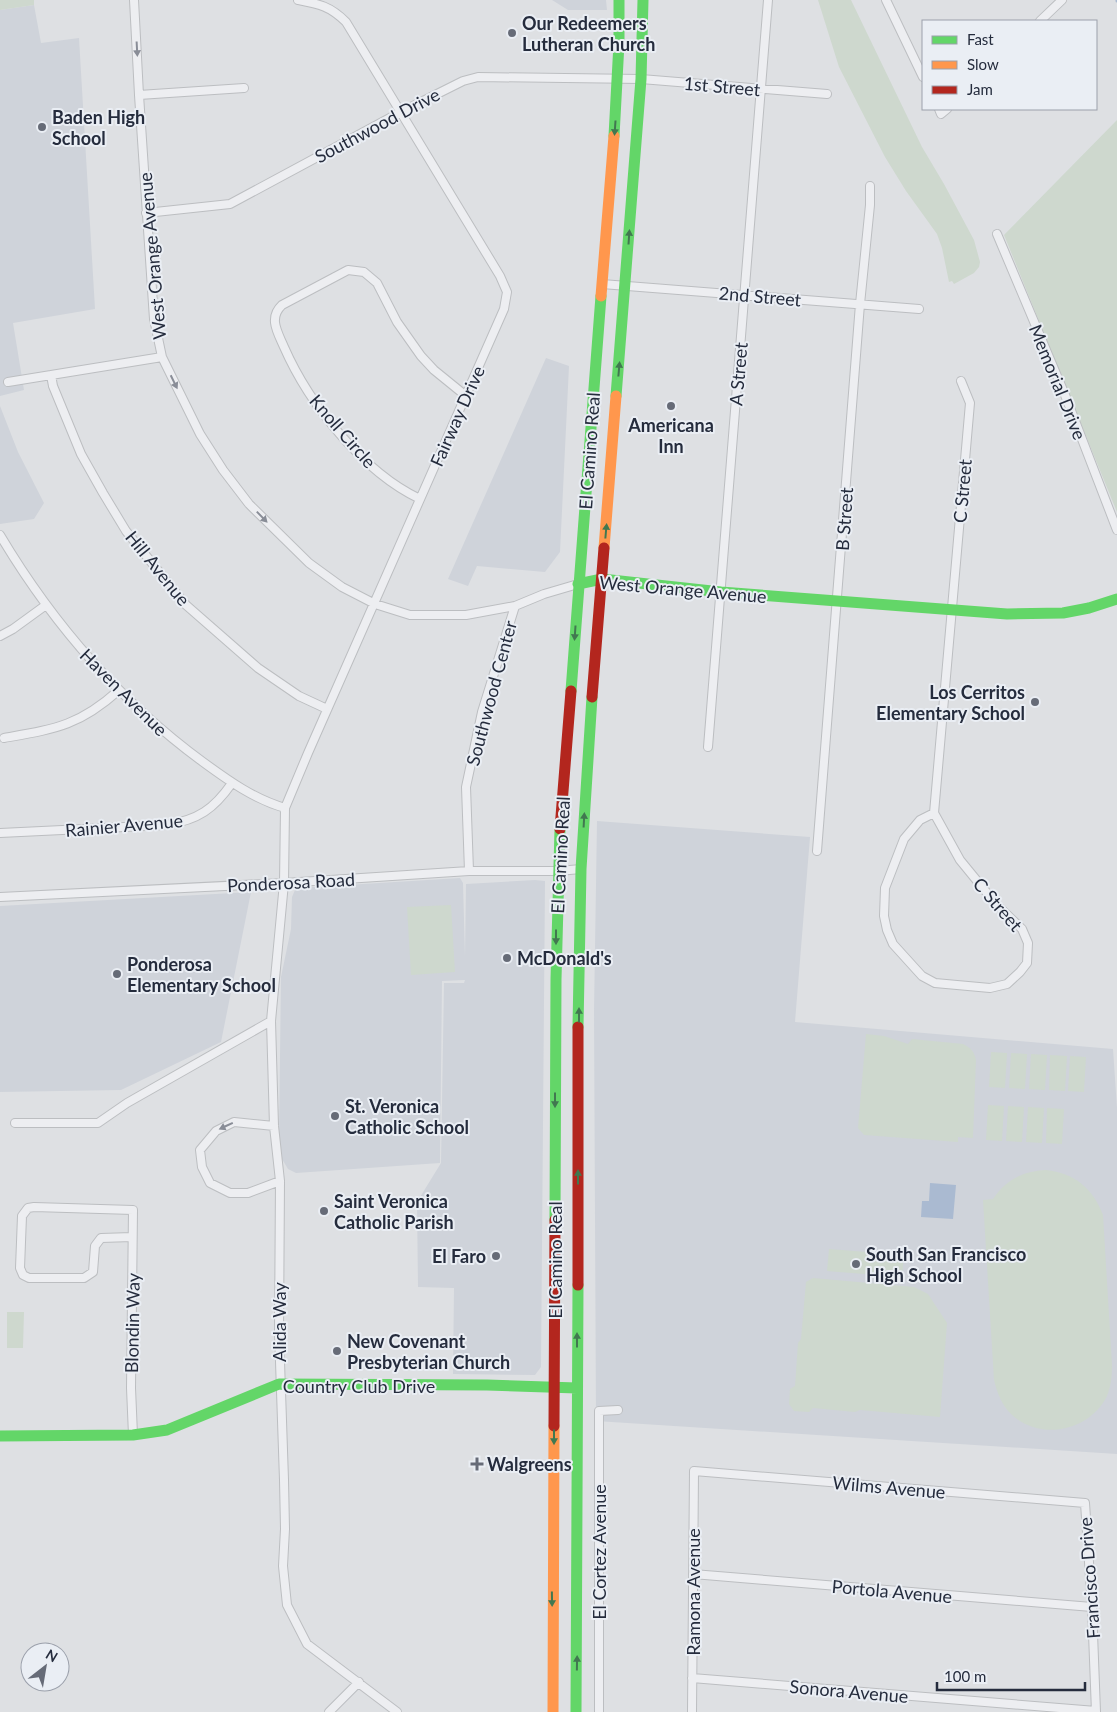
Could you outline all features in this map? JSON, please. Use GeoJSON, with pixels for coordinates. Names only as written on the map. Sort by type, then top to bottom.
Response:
{"type":"FeatureCollection","features":[{"type":"Feature","properties":{"kind":"main road","name":"El Camino Real"},"geometry":{"type":"LineString","coordinates":[[553,1712],[556,923],[558,871],[578,584],[608,221],[617,79],[619,0]]}},
{"type":"Feature","properties":{"kind":"main road","name":"El Camino Real"},"geometry":{"type":"LineString","coordinates":[[576,1712],[579,923],[581,869],[595,649],[626,285],[641,79],[643,0]]}},
{"type":"Feature","properties":{"kind":"main road","name":"West Orange Avenue"},"geometry":{"type":"LineString","coordinates":[[578,584],[602,579],[721,592],[1007,614],[1044,615],[1085,610],[1117,599]]}},
{"type":"Feature","properties":{"kind":"main road","name":"Country Club Drive"},"geometry":{"type":"LineString","coordinates":[[0,1436],[133,1435],[166,1430],[280,1384],[577,1388]]}},
{"type":"Feature","properties":{"kind":"street","name":"West Orange Avenue"},"geometry":{"type":"LineString","coordinates":[[134,0],[154,319],[162,357],[200,434],[223,470],[250,504],[309,563],[342,587],[375,604],[410,615],[466,615],[515,606],[544,594],[578,584]]}},
{"type":"Feature","properties":{"kind":"street","name":"Fairway Drive"},"geometry":{"type":"LineString","coordinates":[[284,883],[285,808],[292,789],[504,309],[506,292],[500,276],[346,22],[335,11],[321,4],[298,0]]}},
{"type":"Feature","properties":{"kind":"street","name":"A Street"},"geometry":{"type":"LineString","coordinates":[[708,747],[768,0]]}},
{"type":"Feature","properties":{"kind":"street"},"geometry":{"type":"LineString","coordinates":[[886,0],[922,75]]}},
{"type":"Feature","properties":{"kind":"street"},"geometry":{"type":"LineString","coordinates":[[1041,20],[1062,0]]}},
{"type":"Feature","properties":{"kind":"street","name":"Southwood Drive"},"geometry":{"type":"LineString","coordinates":[[146,213],[230,204],[401,112],[463,81],[478,77],[617,79]]}},
{"type":"Feature","properties":{"kind":"street","name":"1st Street"},"geometry":{"type":"LineString","coordinates":[[617,79],[641,79],[826,94]]}},
{"type":"Feature","properties":{"kind":"street"},"geometry":{"type":"LineString","coordinates":[[139,94],[244,88]]}},
{"type":"Feature","properties":{"kind":"street","name":"B Street"},"geometry":{"type":"LineString","coordinates":[[817,851],[860,304],[870,205],[870,186]]}},
{"type":"Feature","properties":{"kind":"street","name":"Memorial Drive"},"geometry":{"type":"LineString","coordinates":[[997,234],[1065,395],[1117,530]]}},
{"type":"Feature","properties":{"kind":"street","name":"Knoll Circle"},"geometry":{"type":"LineString","coordinates":[[420,499],[407,493],[372,466],[329,420],[306,389],[289,358],[275,326],[275,314],[282,306],[348,270],[364,272],[377,283],[397,322],[421,356],[434,370],[466,396]]}},
{"type":"Feature","properties":{"kind":"street","name":"2nd Street"},"geometry":{"type":"LineString","coordinates":[[602,284],[919,309]]}},
{"type":"Feature","properties":{"kind":"street"},"geometry":{"type":"LineString","coordinates":[[8,382],[162,357]]}},
{"type":"Feature","properties":{"kind":"street","name":"Hill Avenue"},"geometry":{"type":"LineString","coordinates":[[51,375],[53,386],[81,454],[103,493],[126,531],[186,605],[258,668],[298,696],[327,709]]}},
{"type":"Feature","properties":{"kind":"street","name":"C Street"},"geometry":{"type":"LineString","coordinates":[[934,813],[920,820],[904,838],[885,888],[884,916],[887,930],[893,944],[922,976],[935,983],[990,988],[1006,984],[1028,963],[1028,943],[1022,928],[996,904],[960,860],[934,813],[970,403],[961,380]]}},
{"type":"Feature","properties":{"kind":"street","name":"Haven Avenue"},"geometry":{"type":"LineString","coordinates":[[0,535],[20,570],[46,605],[82,651],[118,690],[172,739],[232,783],[265,802],[285,808]]}},
{"type":"Feature","properties":{"kind":"street"},"geometry":{"type":"LineString","coordinates":[[0,636],[46,605]]}},
{"type":"Feature","properties":{"kind":"street","name":"Southwood Center"},"geometry":{"type":"LineString","coordinates":[[469,871],[466,787],[482,712],[515,606]]}},
{"type":"Feature","properties":{"kind":"street"},"geometry":{"type":"LineString","coordinates":[[4,738],[52,730],[79,720],[101,706],[118,690]]}},
{"type":"Feature","properties":{"kind":"street","name":"Rainier Avenue"},"geometry":{"type":"LineString","coordinates":[[0,833],[166,825],[184,822],[202,815],[215,804],[232,783]]}},
{"type":"Feature","properties":{"kind":"street","name":"Ponderosa Road"},"geometry":{"type":"LineString","coordinates":[[0,897],[284,883],[469,871],[558,871],[581,869]]}},
{"type":"Feature","properties":{"kind":"street","name":"Alida Way"},"geometry":{"type":"LineString","coordinates":[[284,883],[271,1021],[274,1126],[280,1181],[280,1384],[284,1490],[283,1566],[287,1605],[307,1644],[397,1712]]}},
{"type":"Feature","properties":{"kind":"street"},"geometry":{"type":"LineString","coordinates":[[15,1123],[98,1123],[127,1103],[271,1021]]}},
{"type":"Feature","properties":{"kind":"street"},"geometry":{"type":"LineString","coordinates":[[274,1126],[234,1122],[216,1131],[200,1150],[202,1167],[210,1183],[230,1193],[248,1194],[280,1181]]}},
{"type":"Feature","properties":{"kind":"street","name":"Blondin Way"},"geometry":{"type":"LineString","coordinates":[[132,1237],[100,1238],[95,1246],[93,1272],[84,1278],[29,1278],[20,1272],[22,1216],[28,1208],[133,1210],[131,1388],[133,1435]]}},
{"type":"Feature","properties":{"kind":"street","name":"El Cortez Avenue"},"geometry":{"type":"LineString","coordinates":[[599,1712],[599,1411],[618,1410]]}},
{"type":"Feature","properties":{"kind":"street","name":"Wilms Avenue"},"geometry":{"type":"LineString","coordinates":[[694,1471],[1085,1503]]}},
{"type":"Feature","properties":{"kind":"street","name":"Ramona Avenue"},"geometry":{"type":"LineString","coordinates":[[692,1712],[694,1471]]}},
{"type":"Feature","properties":{"kind":"street","name":"Francisco Drive"},"geometry":{"type":"LineString","coordinates":[[1085,1503],[1096,1711]]}},
{"type":"Feature","properties":{"kind":"street","name":"Portola Avenue"},"geometry":{"type":"LineString","coordinates":[[693,1574],[1092,1607]]}},
{"type":"Feature","properties":{"kind":"street","name":"Sonora Avenue"},"geometry":{"type":"LineString","coordinates":[[692,1678],[1096,1711]]}},
{"type":"Feature","properties":{"kind":"street"},"geometry":{"type":"LineString","coordinates":[[329,1712],[359,1682]]}},
{"type":"Feature","properties":{"kind":"shaded area"},"geometry":{"type":"Polygon","coordinates":[[[0,0],[34,0],[34,5],[0,10],[0,0]]]}},
{"type":"Feature","properties":{"kind":"shaded area"},"geometry":{"type":"Polygon","coordinates":[[[552,0],[606,0],[607,10],[568,10],[552,0]]]}},
{"type":"Feature","properties":{"kind":"shaded area"},"geometry":{"type":"Polygon","coordinates":[[[818,0],[851,0],[922,147],[974,240],[980,262],[979,267],[974,273],[954,284],[952,281],[949,282],[937,234],[906,191],[885,157],[839,67],[818,0]]]}},
{"type":"Feature","properties":{"kind":"shaded area","name":"Baden High School"},"geometry":{"type":"Polygon","coordinates":[[[34,5],[41,43],[79,38],[95,309],[13,323],[24,390],[0,396],[0,10],[34,5]]]}},
{"type":"Feature","properties":{"kind":"shaded area"},"geometry":{"type":"Polygon","coordinates":[[[1117,120],[1117,512],[1004,235],[1117,120]]]}},
{"type":"Feature","properties":{"kind":"shaded area"},"geometry":{"type":"Polygon","coordinates":[[[546,358],[569,366],[560,552],[545,572],[477,566],[468,586],[448,579],[546,358]]]}},
{"type":"Feature","properties":{"kind":"shaded area"},"geometry":{"type":"Polygon","coordinates":[[[0,406],[18,452],[44,503],[34,519],[0,524],[0,406]]]}},
{"type":"Feature","properties":{"kind":"shaded area","name":"South San Francisco High School"},"geometry":{"type":"Polygon","coordinates":[[[597,821],[810,837],[795,1022],[1113,1049],[1117,1108],[1117,1454],[596,1421],[594,1011],[597,821]]]}},
{"type":"Feature","properties":{"kind":"shaded area"},"geometry":{"type":"Polygon","coordinates":[[[460,878],[463,883],[465,957],[466,884],[545,881],[541,1367],[535,1375],[453,1374],[454,1288],[418,1287],[417,1202],[441,1163],[444,983],[464,983],[465,980],[442,981],[440,1163],[296,1173],[288,1169],[282,1159],[279,1136],[281,977],[291,929],[292,897],[295,890],[298,888],[460,878]]]}},
{"type":"Feature","properties":{"kind":"shaded area","name":"Ponderosa Elementary School"},"geometry":{"type":"Polygon","coordinates":[[[251,892],[221,1042],[121,1090],[0,1092],[0,906],[251,892]]]}},
{"type":"Feature","properties":{"kind":"shaded area"},"geometry":{"type":"Polygon","coordinates":[[[451,905],[455,972],[411,975],[407,907],[451,905]]]}},
{"type":"Feature","properties":{"kind":"shaded area"},"geometry":{"type":"Polygon","coordinates":[[[866,1034],[884,1036],[908,1044],[912,1039],[963,1044],[970,1048],[976,1060],[973,1138],[958,1137],[958,1142],[864,1135],[858,1128],[866,1034]]]}},
{"type":"Feature","properties":{"kind":"shaded area"},"geometry":{"type":"Polygon","coordinates":[[[991,1052],[1007,1053],[1005,1088],[989,1087],[991,1052]]]}},
{"type":"Feature","properties":{"kind":"shaded area"},"geometry":{"type":"Polygon","coordinates":[[[1011,1053],[1027,1054],[1025,1089],[1009,1088],[1011,1053]]]}},
{"type":"Feature","properties":{"kind":"shaded area"},"geometry":{"type":"Polygon","coordinates":[[[1031,1054],[1047,1055],[1045,1090],[1029,1089],[1031,1054]]]}},
{"type":"Feature","properties":{"kind":"shaded area"},"geometry":{"type":"Polygon","coordinates":[[[1050,1055],[1067,1056],[1065,1091],[1049,1090],[1050,1055]]]}},
{"type":"Feature","properties":{"kind":"shaded area"},"geometry":{"type":"Polygon","coordinates":[[[1070,1056],[1086,1057],[1084,1092],[1068,1091],[1070,1056]]]}},
{"type":"Feature","properties":{"kind":"shaded area"},"geometry":{"type":"Polygon","coordinates":[[[988,1105],[1004,1106],[1002,1141],[986,1140],[988,1105]]]}},
{"type":"Feature","properties":{"kind":"shaded area"},"geometry":{"type":"Polygon","coordinates":[[[1008,1106],[1024,1107],[1022,1142],[1006,1141],[1008,1106]]]}},
{"type":"Feature","properties":{"kind":"shaded area"},"geometry":{"type":"Polygon","coordinates":[[[1028,1107],[1044,1108],[1042,1143],[1026,1142],[1028,1107]]]}},
{"type":"Feature","properties":{"kind":"shaded area"},"geometry":{"type":"Polygon","coordinates":[[[1047,1108],[1064,1109],[1062,1144],[1046,1143],[1047,1108]]]}},
{"type":"Feature","properties":{"kind":"shaded area"},"geometry":{"type":"Polygon","coordinates":[[[1046,1170],[1074,1178],[1094,1197],[1103,1215],[1112,1365],[1111,1381],[1107,1396],[1099,1408],[1089,1418],[1077,1424],[1064,1429],[1050,1430],[1036,1428],[1023,1423],[1011,1414],[1002,1403],[995,1385],[983,1200],[993,1199],[998,1192],[1016,1178],[1030,1172],[1046,1170]]]}},
{"type":"Feature","properties":{"kind":"shaded area"},"geometry":{"type":"Polygon","coordinates":[[[829,1249],[904,1255],[902,1277],[827,1271],[829,1249]]]}},
{"type":"Feature","properties":{"kind":"shaded area"},"geometry":{"type":"Polygon","coordinates":[[[813,1278],[914,1287],[928,1294],[947,1323],[940,1417],[813,1408],[809,1412],[794,1411],[789,1404],[790,1389],[795,1386],[798,1343],[801,1339],[806,1282],[813,1278]]]}},
{"type":"Feature","properties":{"kind":"shaded area"},"geometry":{"type":"Polygon","coordinates":[[[7,1312],[24,1312],[23,1348],[7,1348],[7,1312]]]}},
{"type":"Feature","properties":{"kind":"water"},"geometry":{"type":"Polygon","coordinates":[[[930,1183],[956,1185],[953,1219],[921,1217],[922,1201],[929,1201],[930,1183]]]}},
{"type":"Feature","properties":{"kind":"traffic: fast"},"geometry":{"type":"LineString","coordinates":[[614,136],[619,43],[619,0]]}},
{"type":"Feature","properties":{"kind":"traffic: fast"},"geometry":{"type":"LineString","coordinates":[[616,396],[641,79],[643,0]]}},
{"type":"Feature","properties":{"kind":"traffic: fast"},"geometry":{"type":"LineString","coordinates":[[571,691],[601,296]]}},
{"type":"Feature","properties":{"kind":"traffic: fast"},"geometry":{"type":"LineString","coordinates":[[578,584],[602,579],[721,592],[1007,614],[1063,613],[1089,608],[1117,599]]}},
{"type":"Feature","properties":{"kind":"traffic: fast"},"geometry":{"type":"LineString","coordinates":[[578,1027],[581,869],[592,697]]}},
{"type":"Feature","properties":{"kind":"traffic: fast"},"geometry":{"type":"LineString","coordinates":[[555,1220],[556,979],[560,829]]}},
{"type":"Feature","properties":{"kind":"traffic: fast"},"geometry":{"type":"LineString","coordinates":[[576,1712],[578,1285]]}},
{"type":"Feature","properties":{"kind":"traffic: fast"},"geometry":{"type":"LineString","coordinates":[[0,1436],[133,1435],[167,1430],[279,1384],[487,1385],[577,1388]]}},
{"type":"Feature","properties":{"kind":"traffic: slow"},"geometry":{"type":"LineString","coordinates":[[601,296],[614,136]]}},
{"type":"Feature","properties":{"kind":"traffic: slow"},"geometry":{"type":"LineString","coordinates":[[604,548],[616,396]]}},
{"type":"Feature","properties":{"kind":"traffic: slow"},"geometry":{"type":"LineString","coordinates":[[553,1712],[554,1426]]}},
{"type":"Feature","properties":{"kind":"traffic: jam"},"geometry":{"type":"LineString","coordinates":[[592,697],[604,548]]}},
{"type":"Feature","properties":{"kind":"traffic: jam"},"geometry":{"type":"LineString","coordinates":[[560,829],[571,691]]}},
{"type":"Feature","properties":{"kind":"traffic: jam"},"geometry":{"type":"LineString","coordinates":[[578,1027],[578,1285]]}},
{"type":"Feature","properties":{"kind":"traffic: jam"},"geometry":{"type":"LineString","coordinates":[[554,1426],[555,1220]]}},
{"type":"Feature","properties":{"kind":"place","name":"Our Redeemers Lutheran Church"},"geometry":{"type":"Point","coordinates":[512,33]}},
{"type":"Feature","properties":{"kind":"place","name":"Baden High School"},"geometry":{"type":"Point","coordinates":[42,127]}},
{"type":"Feature","properties":{"kind":"place","name":"Americana Inn"},"geometry":{"type":"Point","coordinates":[671,406]}},
{"type":"Feature","properties":{"kind":"place","name":"Los Cerritos Elementary School"},"geometry":{"type":"Point","coordinates":[1035,702]}},
{"type":"Feature","properties":{"kind":"place","name":"McDonald's"},"geometry":{"type":"Point","coordinates":[507,958]}},
{"type":"Feature","properties":{"kind":"place","name":"Ponderosa Elementary School"},"geometry":{"type":"Point","coordinates":[117,974]}},
{"type":"Feature","properties":{"kind":"place","name":"St. Veronica Catholic School"},"geometry":{"type":"Point","coordinates":[335,1116]}},
{"type":"Feature","properties":{"kind":"place","name":"Saint Veronica Catholic Parish"},"geometry":{"type":"Point","coordinates":[324,1211]}},
{"type":"Feature","properties":{"kind":"place","name":"El Faro"},"geometry":{"type":"Point","coordinates":[496,1256]}},
{"type":"Feature","properties":{"kind":"place","name":"South San Francisco High School"},"geometry":{"type":"Point","coordinates":[856,1264]}},
{"type":"Feature","properties":{"kind":"place","name":"New Covenant Presbyterian Church"},"geometry":{"type":"Point","coordinates":[337,1351]}},
{"type":"Feature","properties":{"kind":"place","name":"Walgreens"},"geometry":{"type":"Point","coordinates":[477,1464]}}]}
